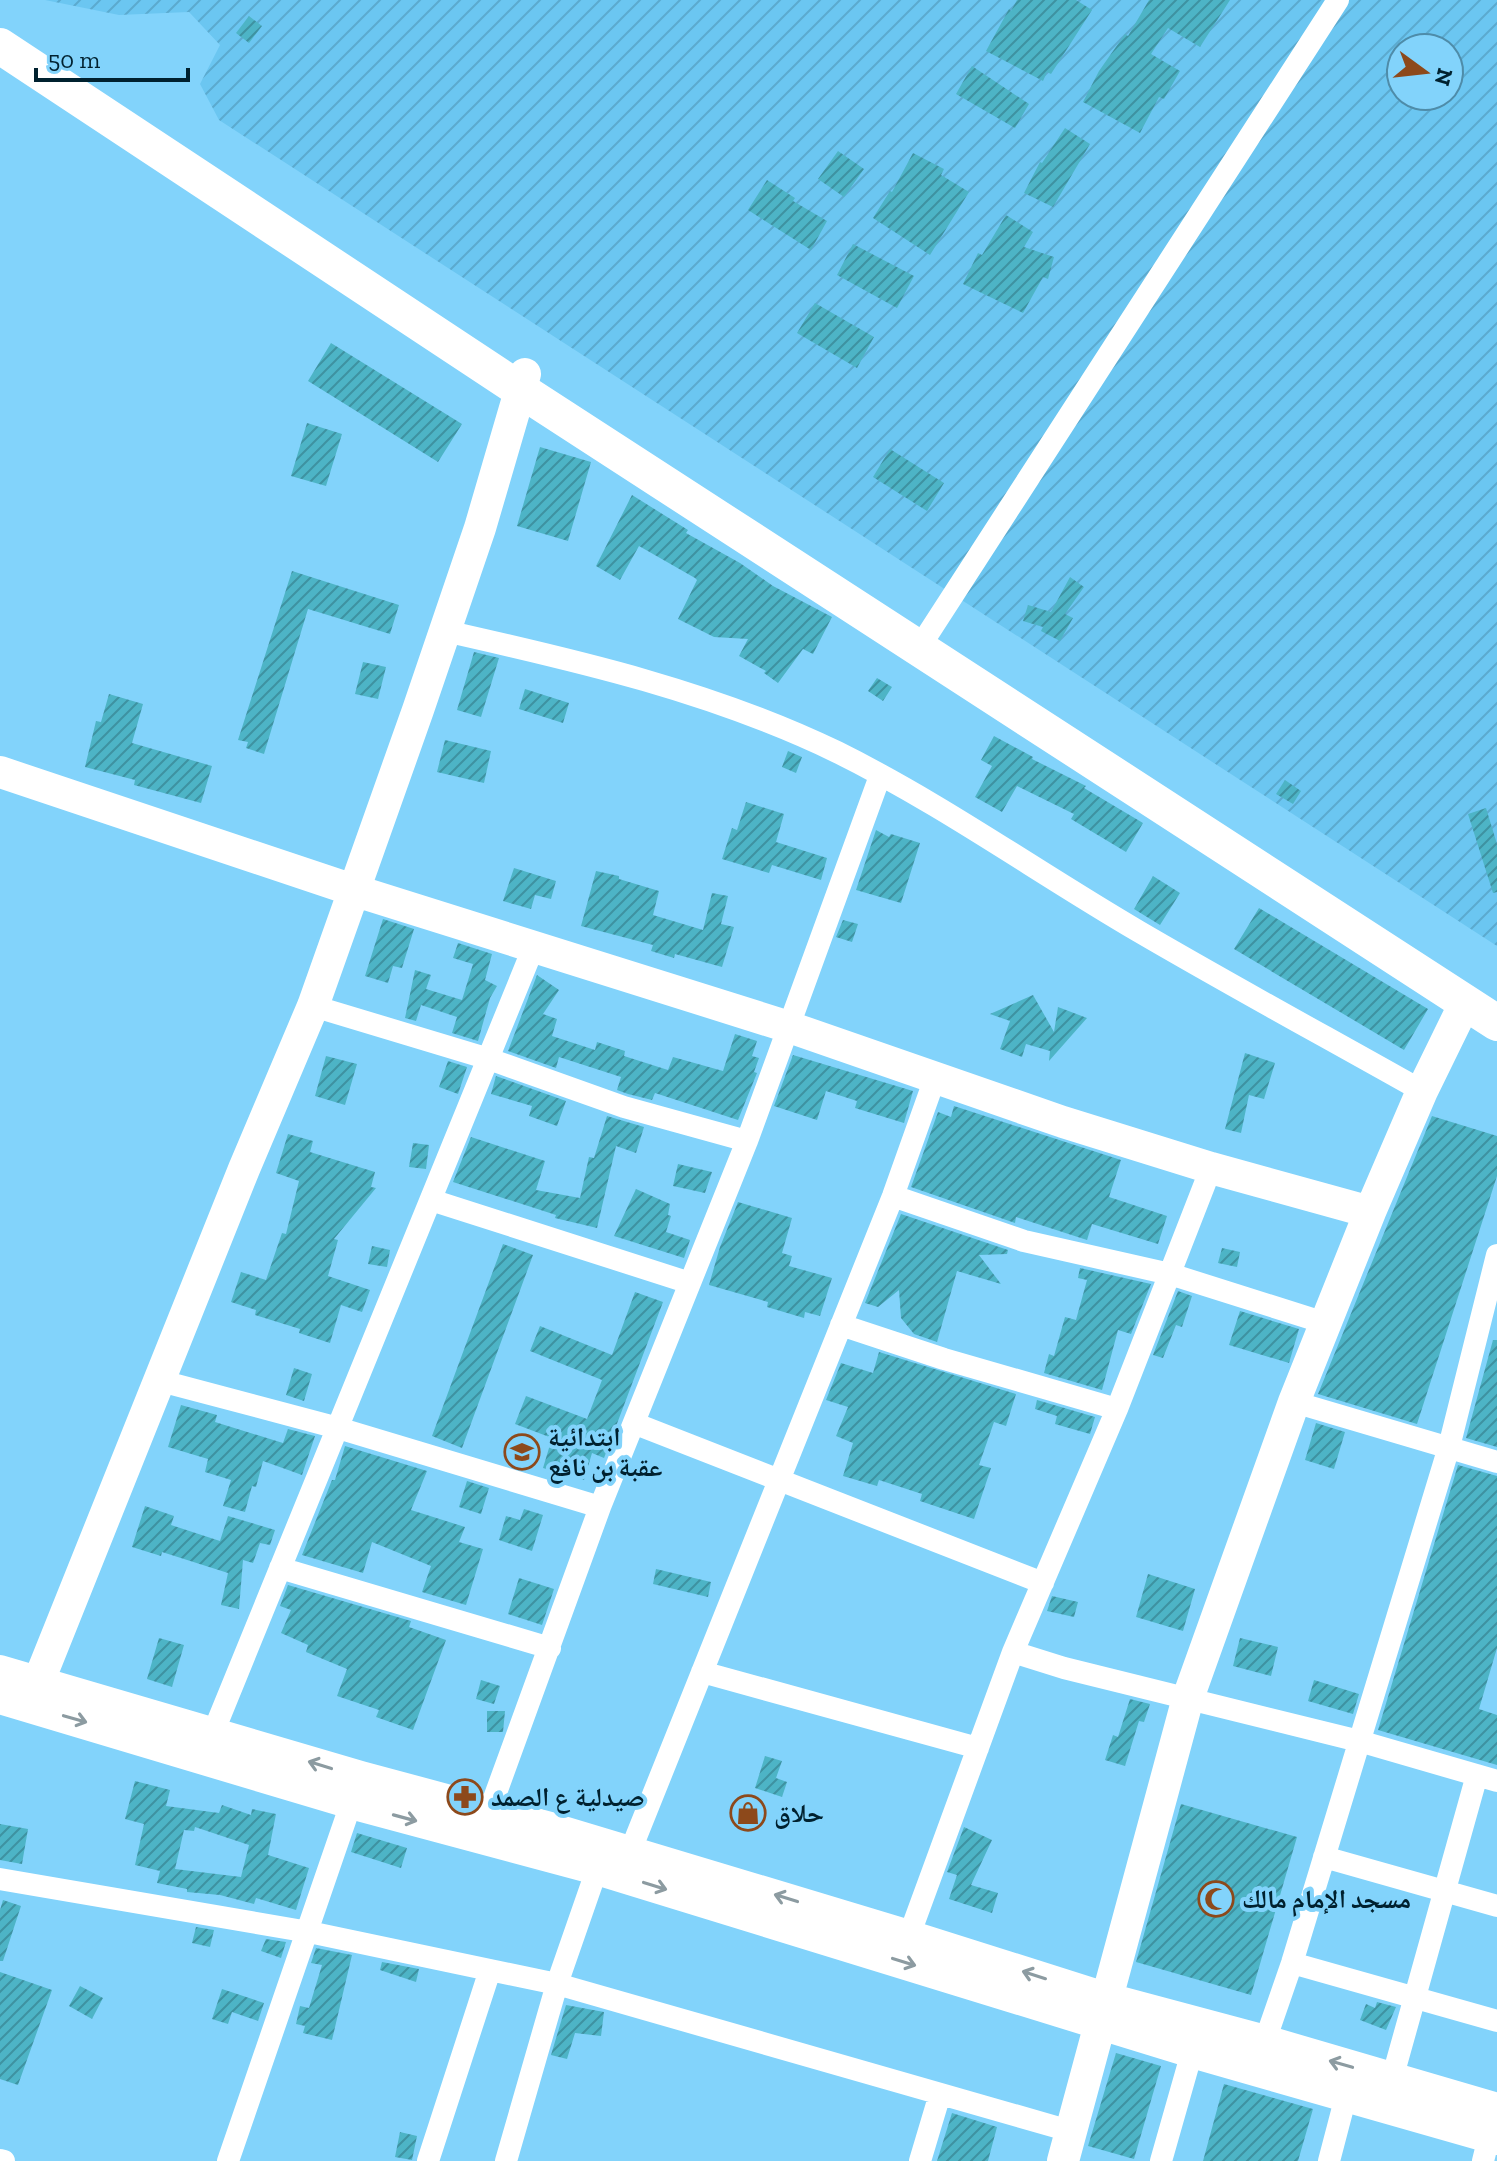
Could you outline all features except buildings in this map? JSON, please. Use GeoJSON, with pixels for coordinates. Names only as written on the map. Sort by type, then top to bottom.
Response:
{"type":"FeatureCollection","features":[{"type":"Feature","properties":{"kind":"main road"},"geometry":{"type":"LineString","coordinates":[[0,28],[522,381],[1497,1023]]}},
{"type":"Feature","properties":{"kind":"main road"},"geometry":{"type":"LineString","coordinates":[[0,46],[926,637],[1438,971],[1465,1003]]}},
{"type":"Feature","properties":{"kind":"street"},"geometry":{"type":"LineString","coordinates":[[926,637],[1338,0]]}},
{"type":"Feature","properties":{"kind":"street"},"geometry":{"type":"LineString","coordinates":[[22,1695],[161,1381],[244,1169],[313,1006],[480,528],[522,381]]}},
{"type":"Feature","properties":{"kind":"street"},"geometry":{"type":"LineString","coordinates":[[445,631],[558,656],[703,696],[836,752],[938,807],[1137,930],[1422,1091]]}},
{"type":"Feature","properties":{"kind":"street"},"geometry":{"type":"LineString","coordinates":[[0,772],[353,890],[789,1027],[1063,1122],[1211,1168],[1370,1212]]}},
{"type":"Feature","properties":{"kind":"street"},"geometry":{"type":"LineString","coordinates":[[489,1812],[600,1507],[636,1424],[747,1141],[880,776]]}},
{"type":"Feature","properties":{"kind":"street"},"geometry":{"type":"LineString","coordinates":[[213,1733],[534,946]]}},
{"type":"Feature","properties":{"kind":"street"},"geometry":{"type":"LineString","coordinates":[[0,1879],[309,1932],[557,1984],[940,2094],[1066,2153],[1188,1698],[1325,1323],[1422,1091],[1465,1003]]}},
{"type":"Feature","properties":{"kind":"street"},"geometry":{"type":"LineString","coordinates":[[313,1006],[489,1059],[624,1107],[747,1141]]}},
{"type":"Feature","properties":{"kind":"street"},"geometry":{"type":"LineString","coordinates":[[630,1852],[893,1196],[935,1078]]}},
{"type":"Feature","properties":{"kind":"street"},"geometry":{"type":"LineString","coordinates":[[909,1936],[1013,1652],[1117,1409],[1211,1168]]}},
{"type":"Feature","properties":{"kind":"street"},"geometry":{"type":"LineString","coordinates":[[893,1196],[1024,1241],[1170,1274],[1325,1323]]}},
{"type":"Feature","properties":{"kind":"street"},"geometry":{"type":"LineString","coordinates":[[431,1200],[690,1283]]}},
{"type":"Feature","properties":{"kind":"street"},"geometry":{"type":"LineString","coordinates":[[1265,2041],[1292,1963],[1449,1447],[1497,1255]]}},
{"type":"Feature","properties":{"kind":"street"},"geometry":{"type":"LineString","coordinates":[[841,1325],[944,1359],[1117,1409]]}},
{"type":"Feature","properties":{"kind":"street"},"geometry":{"type":"LineString","coordinates":[[161,1381],[338,1428],[600,1507]]}},
{"type":"Feature","properties":{"kind":"street"},"geometry":{"type":"LineString","coordinates":[[1294,1402],[1497,1462]]}},
{"type":"Feature","properties":{"kind":"street"},"geometry":{"type":"LineString","coordinates":[[636,1424],[1043,1583]]}},
{"type":"Feature","properties":{"kind":"street"},"geometry":{"type":"LineString","coordinates":[[280,1568],[550,1648]]}},
{"type":"Feature","properties":{"kind":"street"},"geometry":{"type":"LineString","coordinates":[[1013,1652],[1064,1668],[1359,1741],[1487,1778],[1445,1890],[1392,2079]]}},
{"type":"Feature","properties":{"kind":"street"},"geometry":{"type":"LineString","coordinates":[[0,1671],[22,1695],[356,1790],[597,1869],[1105,2011],[1265,2041],[1392,2079],[1492,2137]]}},
{"type":"Feature","properties":{"kind":"street"},"geometry":{"type":"LineString","coordinates":[[702,1672],[978,1748]]}},
{"type":"Feature","properties":{"kind":"street"},"geometry":{"type":"LineString","coordinates":[[22,1695],[213,1733],[356,1790],[489,1812],[630,1852],[909,1936],[1105,2011],[1192,2052],[1492,2137]]}},
{"type":"Feature","properties":{"kind":"street"},"geometry":{"type":"LineString","coordinates":[[228,2161],[356,1790]]}},
{"type":"Feature","properties":{"kind":"street"},"geometry":{"type":"LineString","coordinates":[[1324,1857],[1497,1906]]}},
{"type":"Feature","properties":{"kind":"street"},"geometry":{"type":"LineString","coordinates":[[506,2161],[557,1984],[597,1869]]}},
{"type":"Feature","properties":{"kind":"street"},"geometry":{"type":"LineString","coordinates":[[1292,1963],[1497,2021]]}},
{"type":"Feature","properties":{"kind":"street"},"geometry":{"type":"LineString","coordinates":[[428,2161],[490,1970]]}},
{"type":"Feature","properties":{"kind":"street"},"geometry":{"type":"LineString","coordinates":[[1161,2161],[1192,2052]]}},
{"type":"Feature","properties":{"kind":"street"},"geometry":{"type":"LineString","coordinates":[[920,2161],[940,2094]]}},
{"type":"Feature","properties":{"kind":"street"},"geometry":{"type":"LineString","coordinates":[[1329,2161],[1346,2096]]}},
{"type":"Feature","properties":{"kind":"shaded area"},"geometry":{"type":"Polygon","coordinates":[[[45,0],[1497,0],[1497,946],[219,120],[200,84],[220,45],[189,12],[119,15],[45,0]]]}},
{"type":"Feature","properties":{"kind":"place","name":"ابتدائية عقبة بن نافع"},"geometry":{"type":"Point","coordinates":[522,1452]}},
{"type":"Feature","properties":{"kind":"place","name":"صيدلية ع الصمد"},"geometry":{"type":"Point","coordinates":[465,1797]}},
{"type":"Feature","properties":{"kind":"place","name":"حلاق"},"geometry":{"type":"Point","coordinates":[748,1813]}},
{"type":"Feature","properties":{"kind":"place","name":"مسجد الإمام مالك"},"geometry":{"type":"Point","coordinates":[1216,1899]}}]}
